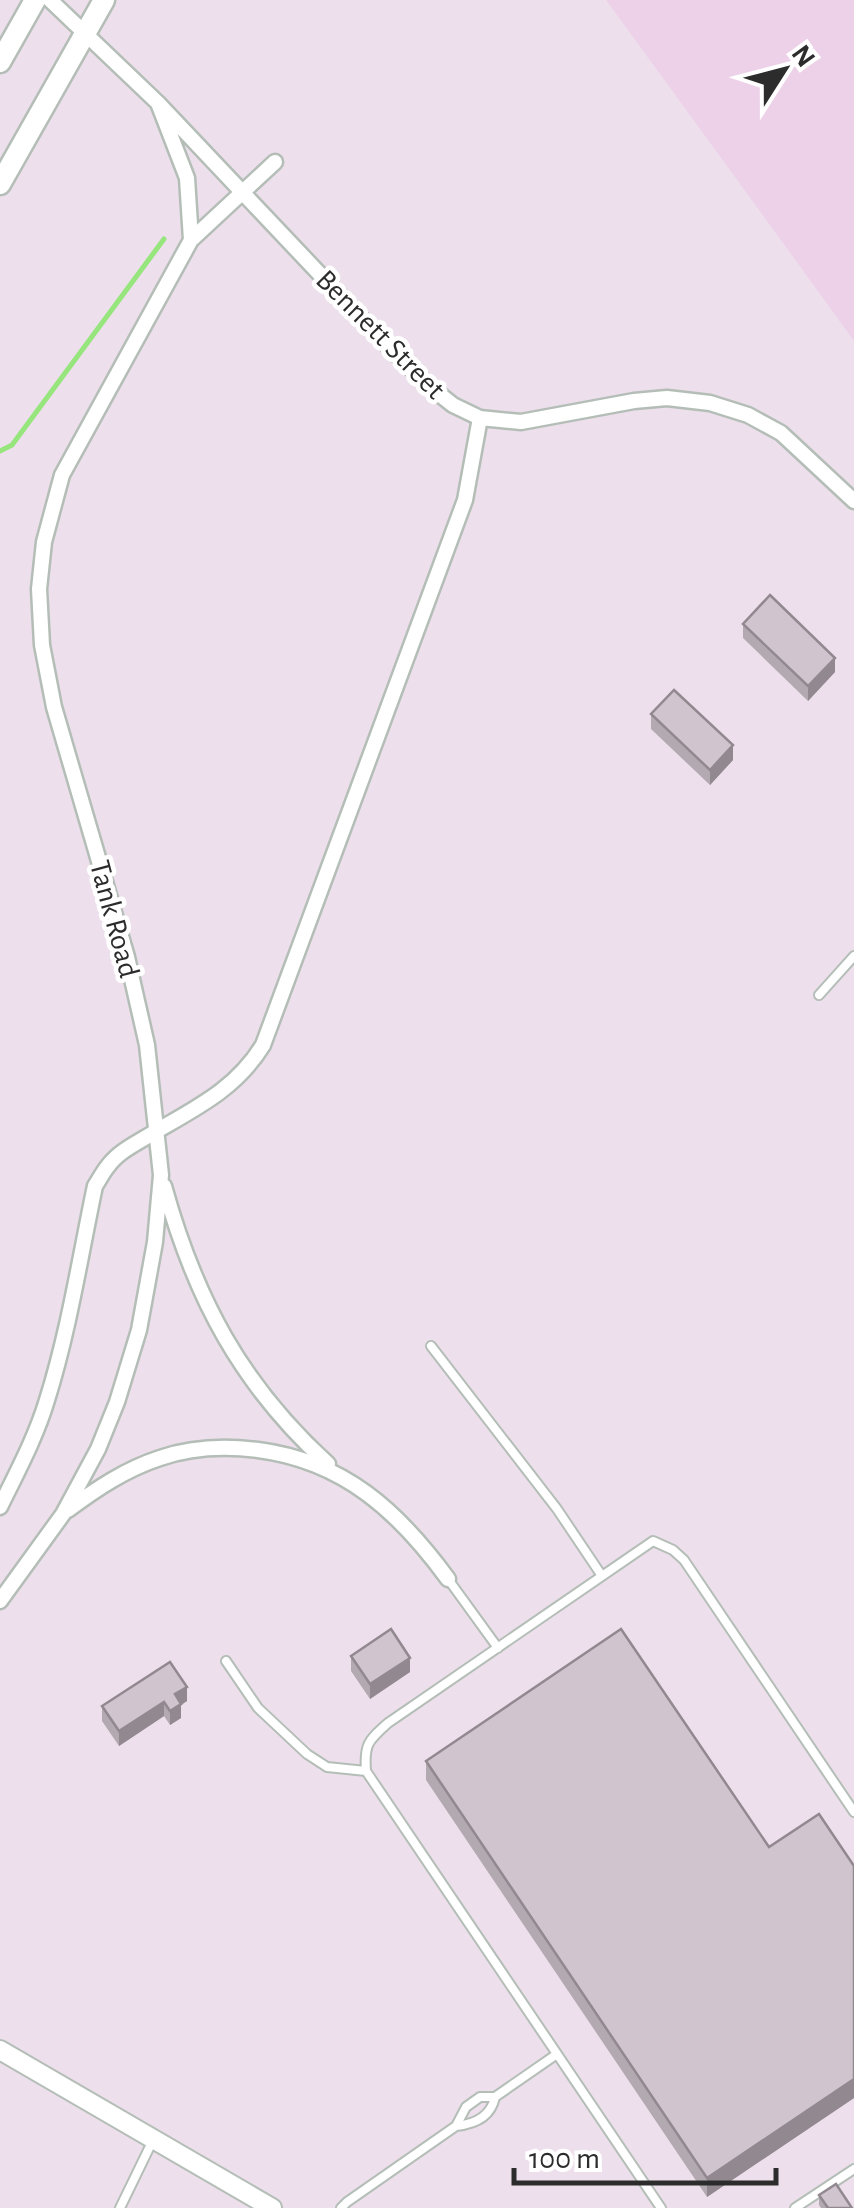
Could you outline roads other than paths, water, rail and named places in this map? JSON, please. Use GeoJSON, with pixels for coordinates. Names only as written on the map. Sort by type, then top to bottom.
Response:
{"type":"FeatureCollection","features":[{"type":"Feature","properties":{"kind":"main road"},"geometry":{"type":"LineString","coordinates":[[0,62],[34,0]]}},
{"type":"Feature","properties":{"kind":"main road"},"geometry":{"type":"LineString","coordinates":[[0,184],[104,0]]}},
{"type":"Feature","properties":{"kind":"street","name":"Bennett Street"},"geometry":{"type":"LineString","coordinates":[[50,0],[158,102],[382,340],[453,405],[480,418],[522,422],[634,401],[667,398],[710,403],[748,415],[781,433],[854,501]]}},
{"type":"Feature","properties":{"kind":"street"},"geometry":{"type":"LineString","coordinates":[[158,102],[187,178],[191,240]]}},
{"type":"Feature","properties":{"kind":"street","name":"Tank Road"},"geometry":{"type":"LineString","coordinates":[[0,1601],[63,1514],[98,1449],[117,1402],[139,1330],[156,1242],[161,1175],[147,1044],[127,958],[51,692],[42,645],[40,589],[44,542],[62,474],[191,240],[275,162]]}},
{"type":"Feature","properties":{"kind":"street"},"geometry":{"type":"LineString","coordinates":[[0,1507],[46,1402],[95,1186],[125,1150],[230,1085],[251,1066],[264,1045],[464,500],[480,418]]}},
{"type":"Feature","properties":{"kind":"street"},"geometry":{"type":"LineString","coordinates":[[161,1175],[196,1282],[225,1339],[283,1420],[340,1474],[404,1525],[448,1579]]}},
{"type":"Feature","properties":{"kind":"street"},"geometry":{"type":"LineString","coordinates":[[63,1514],[137,1466],[209,1448],[265,1450],[340,1474]]}},
{"type":"Feature","properties":{"kind":"street"},"geometry":{"type":"LineString","coordinates":[[0,2050],[272,2208]]}},
{"type":"Feature","properties":{"kind":"lane"},"geometry":{"type":"LineString","coordinates":[[819,995],[854,956]]}},
{"type":"Feature","properties":{"kind":"lane"},"geometry":{"type":"LineString","coordinates":[[431,1346],[557,1509],[602,1576]]}},
{"type":"Feature","properties":{"kind":"lane"},"geometry":{"type":"LineString","coordinates":[[661,2208],[366,1771],[364,1750],[388,1724],[653,1541],[684,1560],[854,1812]]}},
{"type":"Feature","properties":{"kind":"lane"},"geometry":{"type":"LineString","coordinates":[[448,1579],[498,1648]]}},
{"type":"Feature","properties":{"kind":"lane"},"geometry":{"type":"LineString","coordinates":[[226,1661],[258,1708],[307,1754],[327,1767],[366,1771]]}},
{"type":"Feature","properties":{"kind":"lane"},"geometry":{"type":"LineString","coordinates":[[341,2208],[456,2126],[477,2122],[492,2110],[495,2098],[557,2054]]}},
{"type":"Feature","properties":{"kind":"lane"},"geometry":{"type":"LineString","coordinates":[[456,2126],[466,2107],[485,2096],[495,2098]]}},
{"type":"Feature","properties":{"kind":"lane"},"geometry":{"type":"LineString","coordinates":[[120,2208],[154,2140]]}},
{"type":"Feature","properties":{"kind":"lane"},"geometry":{"type":"LineString","coordinates":[[795,2208],[854,2169]]}},
{"type":"Feature","properties":{"kind":"waterway"},"geometry":{"type":"LineString","coordinates":[[0,451],[12,445],[164,239]]}}]}
